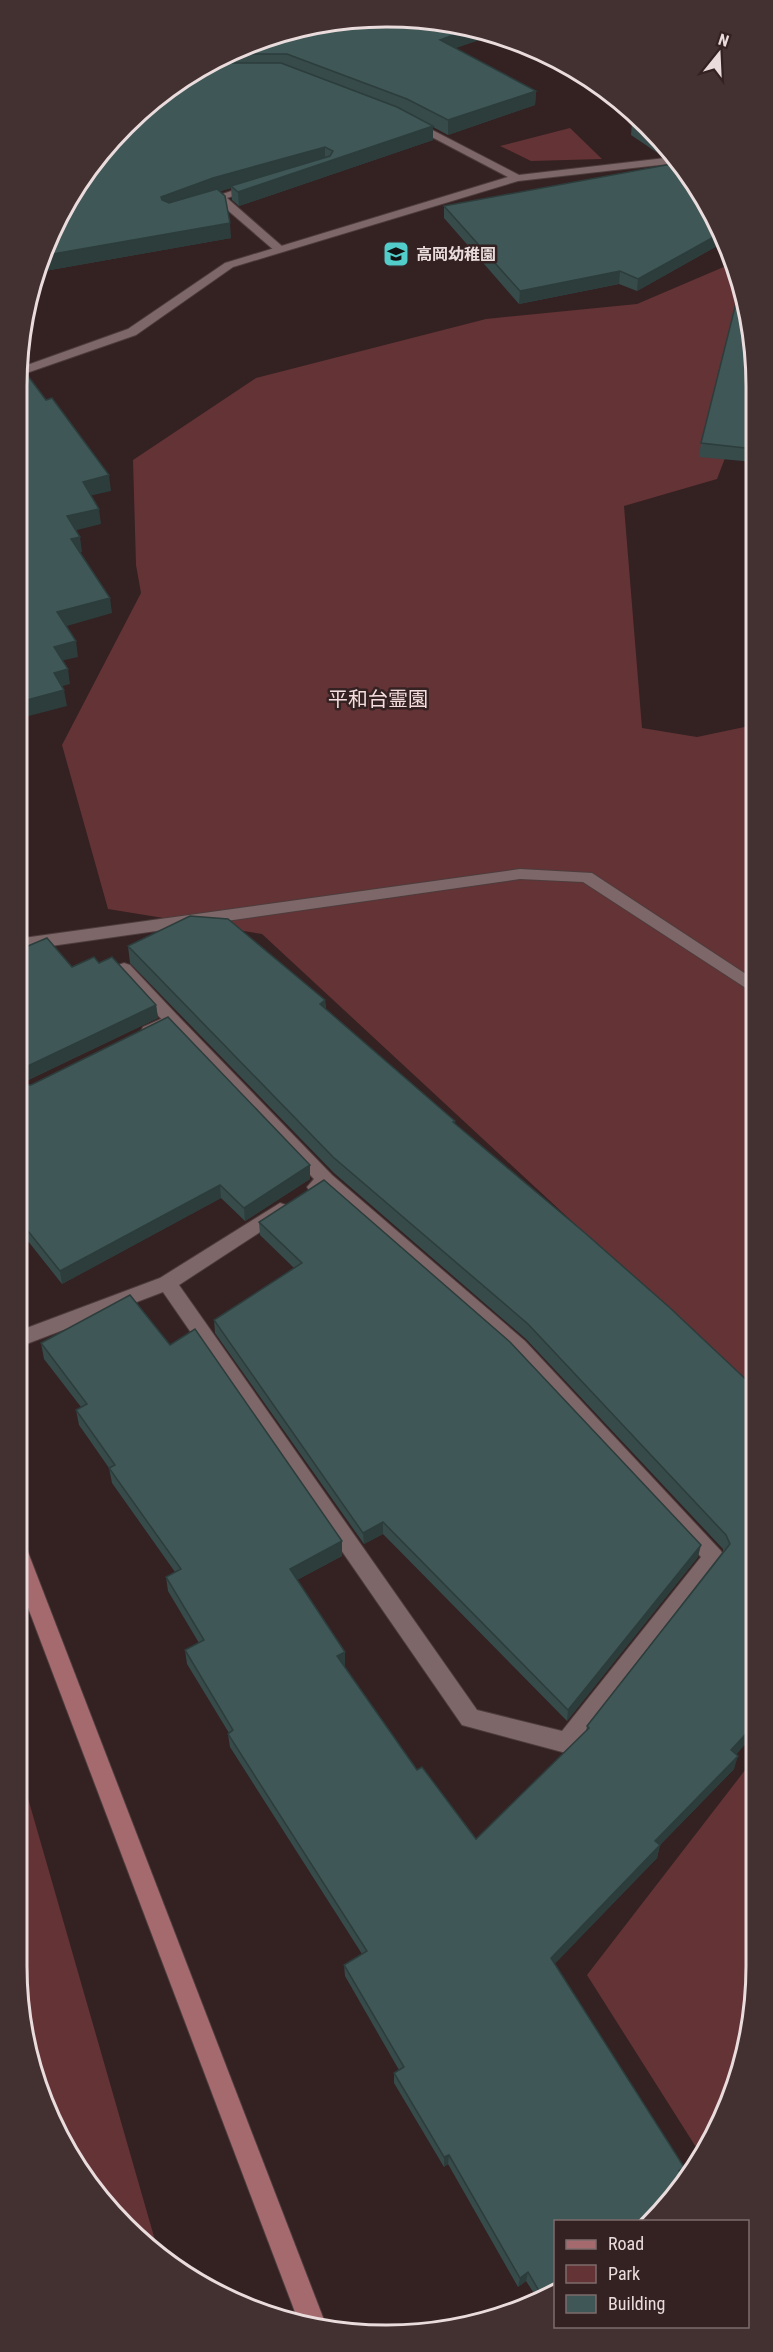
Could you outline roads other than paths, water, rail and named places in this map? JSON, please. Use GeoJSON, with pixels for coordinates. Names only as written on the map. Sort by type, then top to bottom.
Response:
{"type":"FeatureCollection","features":[{"type":"Feature","properties":{"kind":"street"},"geometry":{"type":"LineString","coordinates":[[402,117],[517,178]]}},
{"type":"Feature","properties":{"kind":"street"},"geometry":{"type":"LineString","coordinates":[[28,369],[132,332],[229,265],[517,178],[667,161]]}},
{"type":"Feature","properties":{"kind":"street"},"geometry":{"type":"LineString","coordinates":[[190,206],[262,184]]}},
{"type":"Feature","properties":{"kind":"street"},"geometry":{"type":"LineString","coordinates":[[219,197],[279,249]]}},
{"type":"Feature","properties":{"kind":"street"},"geometry":{"type":"LineString","coordinates":[[27,943],[520,874],[586,877],[746,981]]}},
{"type":"Feature","properties":{"kind":"street"},"geometry":{"type":"LineString","coordinates":[[124,969],[326,1180],[518,1347],[714,1557],[566,1743],[470,1718],[166,1283]]}},
{"type":"Feature","properties":{"kind":"street"},"geometry":{"type":"LineString","coordinates":[[131,1040],[172,1020]]}},
{"type":"Feature","properties":{"kind":"street"},"geometry":{"type":"LineString","coordinates":[[27,1336],[166,1283],[326,1180]]}},
{"type":"Feature","properties":{"kind":"street"},"geometry":{"type":"LineString","coordinates":[[27,1576],[311,2317]]}},
{"type":"Feature","properties":{"kind":"place","name":"高岡幼稚園"},"geometry":{"type":"Point","coordinates":[396,254]}},
{"type":"Feature","properties":{"kind":"park label","name":"平和台霊園"},"geometry":{"type":"Point","coordinates":[378,699]}}]}
